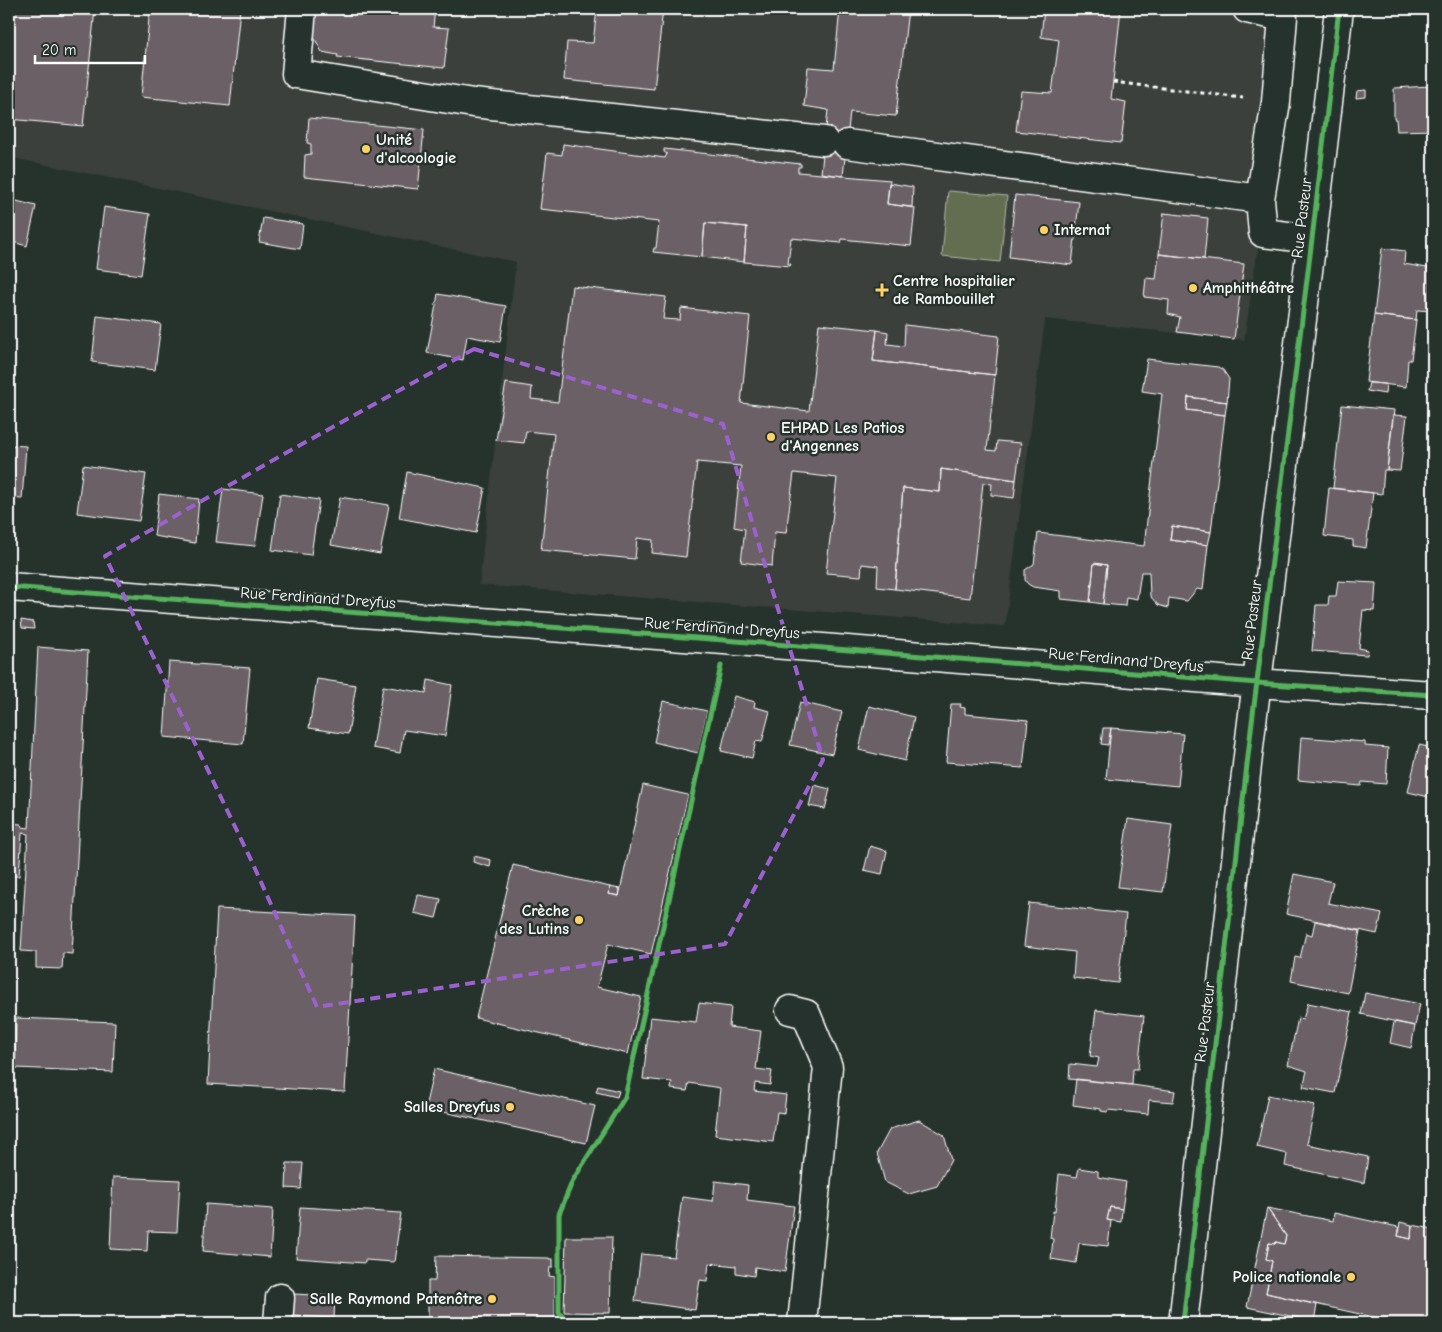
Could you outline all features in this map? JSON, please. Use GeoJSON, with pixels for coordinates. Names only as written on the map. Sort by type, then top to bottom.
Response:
{"type":"FeatureCollection","features":[{"type":"Feature","properties":{"kind":"street"},"geometry":{"type":"LineString","coordinates":[[302,9],[296,74],[473,103],[836,143],[1260,199]]}},
{"type":"Feature","properties":{"kind":"street"},"geometry":{"type":"LineString","coordinates":[[1248,9],[1283,17],[1276,102],[1260,199],[1263,233],[1312,239]]}},
{"type":"Feature","properties":{"kind":"street","name":"Rue Pasteur"},"geometry":{"type":"LineString","coordinates":[[1183,1323],[1257,683],[1339,9]]}},
{"type":"Feature","properties":{"kind":"street","name":"Rue Ferdinand Dreyfus"},"geometry":{"type":"LineString","coordinates":[[9,587],[1433,695]]}},
{"type":"Feature","properties":{"kind":"street"},"geometry":{"type":"LineString","coordinates":[[790,1010],[806,1014],[828,1067],[802,1323]]}},
{"type":"Feature","properties":{"kind":"path"},"geometry":{"type":"LineString","coordinates":[[1113,82],[1276,102]]}},
{"type":"Feature","properties":{"kind":"highlighted area"},"geometry":{"type":"Polygon","coordinates":[[[474,349],[723,424],[823,760],[725,944],[317,1007],[252,862],[105,556],[474,349]]]}},
{"type":"Feature","properties":{"kind":"shaded area","name":"Centre hospitalier de Rambouillet"},"geometry":{"type":"Polygon","coordinates":[[[9,9],[1294,9],[1244,340],[1045,319],[1005,626],[479,585],[516,262],[9,157],[9,9]]]}},
{"type":"Feature","properties":{"kind":"green space"},"geometry":{"type":"Polygon","coordinates":[[[948,191],[1007,196],[1000,262],[942,256],[948,191]]]}},
{"type":"Feature","properties":{"kind":"building"},"geometry":{"type":"Polygon","coordinates":[[[9,9],[95,9],[83,126],[9,119],[9,9]]]}},
{"type":"Feature","properties":{"kind":"building"},"geometry":{"type":"Polygon","coordinates":[[[150,9],[240,9],[230,106],[141,97],[150,9]]]}},
{"type":"Feature","properties":{"kind":"building"},"geometry":{"type":"Polygon","coordinates":[[[312,9],[435,9],[433,27],[449,28],[444,68],[337,57],[338,55],[322,52],[309,28],[312,9]]]}},
{"type":"Feature","properties":{"kind":"building"},"geometry":{"type":"Polygon","coordinates":[[[597,9],[663,9],[654,89],[564,80],[567,42],[593,43],[597,9]]]}},
{"type":"Feature","properties":{"kind":"building"},"geometry":{"type":"Polygon","coordinates":[[[840,9],[908,9],[896,116],[850,112],[843,176],[821,173],[828,110],[804,106],[808,67],[834,69],[840,9]]]}},
{"type":"Feature","properties":{"kind":"building"},"geometry":{"type":"Polygon","coordinates":[[[1044,9],[1121,9],[1111,99],[1126,102],[1121,143],[1016,131],[1021,91],[1052,93],[1059,40],[1041,37],[1044,9]]]}},
{"type":"Feature","properties":{"kind":"building"},"geometry":{"type":"Polygon","coordinates":[[[1431,86],[1430,94],[1433,94],[1433,130],[1397,131],[1396,119],[1394,119],[1394,88],[1431,86]]]}},
{"type":"Feature","properties":{"kind":"building"},"geometry":{"type":"Polygon","coordinates":[[[1366,90],[1366,97],[1356,98],[1357,91],[1366,90]]]}},
{"type":"Feature","properties":{"kind":"building","name":"Unité d'alcoologie"},"geometry":{"type":"Polygon","coordinates":[[[309,118],[424,130],[418,189],[304,177],[305,155],[311,154],[311,144],[307,143],[309,118]]]}},
{"type":"Feature","properties":{"kind":"building"},"geometry":{"type":"Polygon","coordinates":[[[563,144],[665,158],[667,154],[664,152],[664,149],[801,164],[801,167],[798,167],[798,172],[890,180],[887,204],[915,208],[911,246],[842,239],[841,243],[791,238],[788,264],[791,264],[790,266],[744,262],[747,227],[705,223],[702,257],[653,252],[654,248],[656,248],[659,222],[540,209],[547,153],[562,155],[563,144]]]}},
{"type":"Feature","properties":{"kind":"building"},"geometry":{"type":"Polygon","coordinates":[[[889,183],[913,187],[912,207],[887,204],[889,183]]]}},
{"type":"Feature","properties":{"kind":"building","name":"Internat"},"geometry":{"type":"Polygon","coordinates":[[[1015,195],[1079,202],[1072,265],[1009,257],[1015,195]]]}},
{"type":"Feature","properties":{"kind":"building"},"geometry":{"type":"Polygon","coordinates":[[[9,199],[36,206],[27,246],[9,241],[9,199]]]}},
{"type":"Feature","properties":{"kind":"building"},"geometry":{"type":"Polygon","coordinates":[[[104,207],[150,214],[141,275],[96,269],[104,207]]]}},
{"type":"Feature","properties":{"kind":"building"},"geometry":{"type":"Polygon","coordinates":[[[1164,213],[1208,218],[1204,259],[1159,254],[1164,213]]]}},
{"type":"Feature","properties":{"kind":"building"},"geometry":{"type":"Polygon","coordinates":[[[263,218],[303,224],[300,249],[259,242],[263,218]]]}},
{"type":"Feature","properties":{"kind":"building"},"geometry":{"type":"Polygon","coordinates":[[[705,223],[747,227],[744,262],[702,257],[705,223]]]}},
{"type":"Feature","properties":{"kind":"building"},"geometry":{"type":"Polygon","coordinates":[[[1382,248],[1405,251],[1404,264],[1433,269],[1433,311],[1417,310],[1416,320],[1374,315],[1382,248]]]}},
{"type":"Feature","properties":{"kind":"building","name":"Amphithéâtre"},"geometry":{"type":"Polygon","coordinates":[[[1159,254],[1244,264],[1234,339],[1177,332],[1180,317],[1168,314],[1169,300],[1144,297],[1146,278],[1156,279],[1159,254]]]}},
{"type":"Feature","properties":{"kind":"building","name":"EHPAD Les Patios d'Angennes"},"geometry":{"type":"Polygon","coordinates":[[[572,286],[666,297],[663,319],[680,320],[681,308],[750,316],[741,403],[809,411],[819,324],[877,330],[873,361],[995,375],[987,450],[996,451],[997,441],[1021,443],[1016,480],[941,469],[940,492],[903,488],[895,589],[877,587],[878,566],[862,564],[861,576],[826,573],[837,478],[794,473],[786,533],[775,532],[772,566],[741,562],[745,529],[734,527],[741,466],[697,462],[686,557],[652,553],[653,540],[637,538],[635,559],[541,550],[554,434],[526,431],[524,443],[496,440],[506,383],[532,387],[531,399],[558,402],[572,286]]]}},
{"type":"Feature","properties":{"kind":"building"},"geometry":{"type":"Polygon","coordinates":[[[438,294],[506,306],[500,342],[467,336],[463,360],[427,353],[438,294]]]}},
{"type":"Feature","properties":{"kind":"building"},"geometry":{"type":"Polygon","coordinates":[[[1374,315],[1416,320],[1411,360],[1408,360],[1406,387],[1366,382],[1374,315]]]}},
{"type":"Feature","properties":{"kind":"building"},"geometry":{"type":"Polygon","coordinates":[[[97,316],[161,324],[155,370],[92,362],[97,316]]]}},
{"type":"Feature","properties":{"kind":"building"},"geometry":{"type":"Polygon","coordinates":[[[905,325],[999,336],[995,375],[873,361],[877,330],[888,332],[887,344],[904,346],[905,325]]]}},
{"type":"Feature","properties":{"kind":"building"},"geometry":{"type":"Polygon","coordinates":[[[1147,359],[1218,367],[1223,370],[1229,379],[1227,402],[1188,397],[1187,410],[1225,415],[1211,532],[1172,526],[1170,540],[1208,545],[1203,590],[1197,589],[1187,601],[1169,598],[1168,608],[1158,605],[1150,596],[1149,572],[1141,572],[1137,599],[1126,597],[1125,606],[1103,604],[1107,565],[1094,563],[1090,602],[1061,599],[1061,591],[1033,587],[1025,580],[1025,570],[1034,564],[1038,533],[1144,546],[1162,394],[1142,391],[1147,359]]]}},
{"type":"Feature","properties":{"kind":"building"},"geometry":{"type":"Polygon","coordinates":[[[1369,383],[1386,384],[1385,394],[1367,391],[1369,383]]]}},
{"type":"Feature","properties":{"kind":"building"},"geometry":{"type":"Polygon","coordinates":[[[1188,397],[1227,402],[1225,415],[1187,410],[1188,397]]]}},
{"type":"Feature","properties":{"kind":"building"},"geometry":{"type":"Polygon","coordinates":[[[1342,405],[1394,410],[1387,470],[1384,470],[1382,494],[1333,488],[1342,405]]]}},
{"type":"Feature","properties":{"kind":"building"},"geometry":{"type":"Polygon","coordinates":[[[1393,415],[1407,416],[1400,471],[1387,470],[1393,415]]]}},
{"type":"Feature","properties":{"kind":"building"},"geometry":{"type":"Polygon","coordinates":[[[9,445],[26,446],[22,499],[9,498],[9,445]]]}},
{"type":"Feature","properties":{"kind":"building"},"geometry":{"type":"Polygon","coordinates":[[[83,465],[146,474],[139,521],[77,513],[83,465]]]}},
{"type":"Feature","properties":{"kind":"building"},"geometry":{"type":"Polygon","coordinates":[[[941,469],[1016,480],[1014,498],[991,495],[992,484],[983,483],[970,598],[895,589],[903,488],[940,492],[941,469]]]}},
{"type":"Feature","properties":{"kind":"building"},"geometry":{"type":"Polygon","coordinates":[[[407,472],[485,488],[476,533],[399,518],[407,472]]]}},
{"type":"Feature","properties":{"kind":"building"},"geometry":{"type":"Polygon","coordinates":[[[1329,488],[1373,493],[1366,548],[1353,546],[1353,540],[1324,536],[1329,488]]]}},
{"type":"Feature","properties":{"kind":"building"},"geometry":{"type":"Polygon","coordinates":[[[223,489],[263,494],[255,546],[216,542],[223,489]]]}},
{"type":"Feature","properties":{"kind":"building"},"geometry":{"type":"Polygon","coordinates":[[[159,494],[199,499],[195,543],[154,536],[159,494]]]}},
{"type":"Feature","properties":{"kind":"building"},"geometry":{"type":"Polygon","coordinates":[[[280,494],[319,500],[311,555],[272,550],[280,494]]]}},
{"type":"Feature","properties":{"kind":"building"},"geometry":{"type":"Polygon","coordinates":[[[340,497],[389,505],[380,554],[331,545],[340,497]]]}},
{"type":"Feature","properties":{"kind":"building"},"geometry":{"type":"Polygon","coordinates":[[[1172,526],[1211,532],[1208,545],[1170,540],[1172,526]]]}},
{"type":"Feature","properties":{"kind":"building"},"geometry":{"type":"Polygon","coordinates":[[[1094,563],[1107,565],[1103,604],[1090,602],[1094,563]]]}},
{"type":"Feature","properties":{"kind":"building"},"geometry":{"type":"Polygon","coordinates":[[[1338,581],[1376,583],[1374,611],[1363,610],[1359,648],[1368,650],[1367,655],[1312,651],[1316,605],[1328,605],[1329,596],[1336,596],[1338,581]]]}},
{"type":"Feature","properties":{"kind":"building"},"geometry":{"type":"Polygon","coordinates":[[[21,620],[33,622],[34,629],[22,628],[21,620]]]}},
{"type":"Feature","properties":{"kind":"building"},"geometry":{"type":"Polygon","coordinates":[[[38,647],[88,651],[72,954],[63,953],[62,969],[36,968],[36,952],[21,951],[28,834],[22,833],[19,876],[9,876],[9,823],[21,824],[22,827],[29,828],[38,647]]]}},
{"type":"Feature","properties":{"kind":"building"},"geometry":{"type":"Polygon","coordinates":[[[169,662],[250,668],[243,744],[164,737],[169,662]]]}},
{"type":"Feature","properties":{"kind":"building"},"geometry":{"type":"Polygon","coordinates":[[[317,679],[356,685],[348,734],[309,728],[317,679]]]}},
{"type":"Feature","properties":{"kind":"building"},"geometry":{"type":"Polygon","coordinates":[[[428,680],[452,685],[445,736],[404,730],[400,753],[373,748],[383,686],[426,693],[428,680]]]}},
{"type":"Feature","properties":{"kind":"building"},"geometry":{"type":"Polygon","coordinates":[[[734,696],[755,702],[754,707],[770,711],[762,742],[756,741],[752,758],[721,751],[734,696]]]}},
{"type":"Feature","properties":{"kind":"building"},"geometry":{"type":"Polygon","coordinates":[[[663,701],[707,711],[698,753],[654,742],[663,701]]]}},
{"type":"Feature","properties":{"kind":"building"},"geometry":{"type":"Polygon","coordinates":[[[800,702],[842,712],[832,754],[790,745],[800,702]]]}},
{"type":"Feature","properties":{"kind":"building"},"geometry":{"type":"Polygon","coordinates":[[[951,704],[961,704],[960,707],[965,708],[965,714],[1028,720],[1023,768],[946,762],[951,704]]]}},
{"type":"Feature","properties":{"kind":"building"},"geometry":{"type":"Polygon","coordinates":[[[869,706],[914,717],[905,761],[859,750],[869,706]]]}},
{"type":"Feature","properties":{"kind":"building"},"geometry":{"type":"Polygon","coordinates":[[[1103,728],[1111,728],[1108,745],[1101,744],[1103,728]]]}},
{"type":"Feature","properties":{"kind":"building"},"geometry":{"type":"Polygon","coordinates":[[[1111,728],[1183,734],[1178,786],[1106,779],[1111,728]]]}},
{"type":"Feature","properties":{"kind":"building"},"geometry":{"type":"Polygon","coordinates":[[[1301,737],[1365,742],[1365,746],[1388,748],[1386,784],[1362,782],[1361,786],[1298,780],[1301,737]]]}},
{"type":"Feature","properties":{"kind":"building"},"geometry":{"type":"Polygon","coordinates":[[[1419,745],[1433,748],[1433,798],[1408,792],[1419,745]]]}},
{"type":"Feature","properties":{"kind":"building","name":"Crèche des Lutins"},"geometry":{"type":"Polygon","coordinates":[[[643,785],[688,795],[651,954],[608,944],[597,987],[641,997],[628,1054],[476,1018],[513,865],[610,887],[609,894],[619,896],[643,785]]]}},
{"type":"Feature","properties":{"kind":"building"},"geometry":{"type":"Polygon","coordinates":[[[814,785],[830,789],[825,809],[809,806],[814,785]]]}},
{"type":"Feature","properties":{"kind":"building"},"geometry":{"type":"Polygon","coordinates":[[[1128,819],[1172,825],[1163,892],[1118,887],[1128,819]]]}},
{"type":"Feature","properties":{"kind":"building"},"geometry":{"type":"Polygon","coordinates":[[[870,846],[887,851],[882,874],[864,870],[870,846]]]}},
{"type":"Feature","properties":{"kind":"building"},"geometry":{"type":"Polygon","coordinates":[[[474,856],[491,860],[490,867],[473,862],[474,856]]]}},
{"type":"Feature","properties":{"kind":"building"},"geometry":{"type":"Polygon","coordinates":[[[1294,874],[1333,882],[1328,903],[1382,914],[1377,934],[1286,914],[1294,874]]]}},
{"type":"Feature","properties":{"kind":"building"},"geometry":{"type":"Polygon","coordinates":[[[610,887],[620,889],[619,896],[609,894],[610,887]]]}},
{"type":"Feature","properties":{"kind":"building"},"geometry":{"type":"Polygon","coordinates":[[[418,895],[441,899],[436,918],[414,913],[418,895]]]}},
{"type":"Feature","properties":{"kind":"building"},"geometry":{"type":"Polygon","coordinates":[[[1029,903],[1126,914],[1118,983],[1073,978],[1075,952],[1024,946],[1029,903]]]}},
{"type":"Feature","properties":{"kind":"building"},"geometry":{"type":"Polygon","coordinates":[[[217,909],[355,916],[345,1092],[208,1084],[217,909]]]}},
{"type":"Feature","properties":{"kind":"building"},"geometry":{"type":"Polygon","coordinates":[[[1315,921],[1360,931],[1348,993],[1291,981],[1295,957],[1300,958],[1306,933],[1312,935],[1315,921]]]}},
{"type":"Feature","properties":{"kind":"building"},"geometry":{"type":"Polygon","coordinates":[[[1365,993],[1420,1004],[1415,1026],[1361,1014],[1365,993]]]}},
{"type":"Feature","properties":{"kind":"building"},"geometry":{"type":"Polygon","coordinates":[[[699,1003],[731,1007],[729,1027],[761,1031],[756,1069],[772,1071],[770,1085],[755,1083],[754,1091],[786,1095],[784,1113],[777,1112],[773,1142],[715,1135],[720,1088],[689,1083],[687,1091],[671,1089],[672,1082],[643,1079],[650,1017],[696,1022],[699,1003]]]}},
{"type":"Feature","properties":{"kind":"building"},"geometry":{"type":"Polygon","coordinates":[[[1308,1003],[1352,1012],[1335,1093],[1303,1087],[1307,1071],[1288,1065],[1298,1018],[1303,1019],[1308,1003]]]}},
{"type":"Feature","properties":{"kind":"building"},"geometry":{"type":"Polygon","coordinates":[[[1096,1010],[1144,1016],[1138,1069],[1133,1069],[1132,1085],[1069,1079],[1070,1064],[1097,1067],[1099,1058],[1090,1056],[1096,1010]]]}},
{"type":"Feature","properties":{"kind":"building"},"geometry":{"type":"Polygon","coordinates":[[[16,1018],[115,1022],[113,1072],[15,1068],[16,1018]]]}},
{"type":"Feature","properties":{"kind":"building"},"geometry":{"type":"Polygon","coordinates":[[[1394,1022],[1415,1026],[1411,1048],[1390,1043],[1394,1022]]]}},
{"type":"Feature","properties":{"kind":"building","name":"Salles Dreyfus"},"geometry":{"type":"Polygon","coordinates":[[[434,1069],[595,1106],[586,1143],[425,1108],[434,1069]]]}},
{"type":"Feature","properties":{"kind":"building"},"geometry":{"type":"Polygon","coordinates":[[[1076,1079],[1175,1091],[1173,1102],[1149,1100],[1148,1114],[1108,1110],[1107,1112],[1101,1111],[1101,1109],[1073,1105],[1076,1079]]]}},
{"type":"Feature","properties":{"kind":"building"},"geometry":{"type":"Polygon","coordinates":[[[598,1086],[619,1091],[617,1097],[596,1092],[598,1086]]]}},
{"type":"Feature","properties":{"kind":"building"},"geometry":{"type":"Polygon","coordinates":[[[1268,1095],[1315,1105],[1307,1144],[1368,1157],[1364,1183],[1285,1166],[1287,1154],[1257,1147],[1268,1095]]]}},
{"type":"Feature","properties":{"kind":"building"},"geometry":{"type":"Polygon","coordinates":[[[919,1120],[944,1135],[951,1160],[937,1186],[909,1194],[885,1182],[877,1153],[890,1129],[919,1120]]]}},
{"type":"Feature","properties":{"kind":"building"},"geometry":{"type":"Polygon","coordinates":[[[287,1163],[303,1163],[301,1189],[286,1188],[287,1163]]]}},
{"type":"Feature","properties":{"kind":"building"},"geometry":{"type":"Polygon","coordinates":[[[1079,1168],[1098,1171],[1098,1177],[1126,1182],[1122,1209],[1110,1207],[1107,1220],[1111,1221],[1108,1246],[1079,1243],[1076,1263],[1051,1259],[1053,1239],[1050,1238],[1059,1174],[1077,1177],[1079,1168]]]}},
{"type":"Feature","properties":{"kind":"building"},"geometry":{"type":"Polygon","coordinates":[[[113,1177],[180,1180],[177,1232],[148,1231],[147,1251],[110,1249],[113,1177]]]}},
{"type":"Feature","properties":{"kind":"building"},"geometry":{"type":"Polygon","coordinates":[[[715,1181],[748,1185],[747,1200],[794,1206],[785,1272],[755,1267],[754,1276],[736,1273],[736,1266],[709,1263],[707,1281],[700,1280],[695,1310],[635,1301],[641,1254],[674,1257],[682,1197],[713,1201],[715,1181]]]}},
{"type":"Feature","properties":{"kind":"building"},"geometry":{"type":"Polygon","coordinates":[[[206,1204],[273,1209],[270,1257],[203,1251],[206,1204]]]}},
{"type":"Feature","properties":{"kind":"building"},"geometry":{"type":"Polygon","coordinates":[[[300,1207],[401,1213],[394,1262],[365,1260],[365,1263],[296,1258],[300,1207]]]}},
{"type":"Feature","properties":{"kind":"building"},"geometry":{"type":"Polygon","coordinates":[[[1110,1207],[1122,1209],[1121,1222],[1107,1220],[1110,1207]]]}},
{"type":"Feature","properties":{"kind":"building"},"geometry":{"type":"Polygon","coordinates":[[[1267,1208],[1286,1236],[1284,1244],[1269,1243],[1266,1259],[1272,1261],[1266,1293],[1317,1305],[1314,1321],[1247,1307],[1267,1208]]]}},
{"type":"Feature","properties":{"kind":"building","name":"Police nationale"},"geometry":{"type":"Polygon","coordinates":[[[1267,1208],[1333,1221],[1334,1213],[1398,1227],[1400,1229],[1398,1236],[1411,1239],[1412,1225],[1433,1229],[1433,1323],[1400,1323],[1266,1293],[1272,1261],[1266,1259],[1269,1243],[1284,1244],[1286,1236],[1267,1208]]]}},
{"type":"Feature","properties":{"kind":"building"},"geometry":{"type":"Polygon","coordinates":[[[1400,1222],[1412,1225],[1411,1239],[1398,1236],[1400,1222]]]}},
{"type":"Feature","properties":{"kind":"building"},"geometry":{"type":"Polygon","coordinates":[[[566,1237],[612,1237],[610,1313],[564,1312],[566,1237]]]}},
{"type":"Feature","properties":{"kind":"building","name":"Salle Raymond Patenôtre"},"geometry":{"type":"Polygon","coordinates":[[[436,1256],[553,1259],[553,1267],[550,1267],[549,1276],[555,1277],[555,1323],[408,1323],[409,1318],[428,1318],[428,1281],[435,1281],[436,1256]]]}},
{"type":"Feature","properties":{"kind":"building"},"geometry":{"type":"Polygon","coordinates":[[[293,1294],[335,1296],[334,1318],[291,1316],[293,1294]]]}},
{"type":"Feature","properties":{"kind":"cycle path"},"geometry":{"type":"LineString","coordinates":[[1183,1323],[1251,730],[1339,9]]}},
{"type":"Feature","properties":{"kind":"cycle path"},"geometry":{"type":"LineString","coordinates":[[9,587],[1433,695]]}},
{"type":"Feature","properties":{"kind":"cycle path"},"geometry":{"type":"LineString","coordinates":[[570,1323],[559,1313],[559,1214],[573,1180],[625,1097],[721,666]]}},
{"type":"Feature","properties":{"kind":"place","name":"Unité d'alcoologie"},"geometry":{"type":"Point","coordinates":[366,149]}},
{"type":"Feature","properties":{"kind":"place","name":"Internat"},"geometry":{"type":"Point","coordinates":[1044,230]}},
{"type":"Feature","properties":{"kind":"place","name":"Amphithéâtre"},"geometry":{"type":"Point","coordinates":[1193,288]}},
{"type":"Feature","properties":{"kind":"place","name":"Centre hospitalier de Rambouillet"},"geometry":{"type":"Point","coordinates":[882,290]}},
{"type":"Feature","properties":{"kind":"place","name":"EHPAD Les Patios d'Angennes"},"geometry":{"type":"Point","coordinates":[771,437]}},
{"type":"Feature","properties":{"kind":"place","name":"Crèche des Lutins"},"geometry":{"type":"Point","coordinates":[579,920]}},
{"type":"Feature","properties":{"kind":"place","name":"Salles Dreyfus"},"geometry":{"type":"Point","coordinates":[510,1107]}},
{"type":"Feature","properties":{"kind":"place","name":"Police nationale"},"geometry":{"type":"Point","coordinates":[1351,1277]}},
{"type":"Feature","properties":{"kind":"place","name":"Salle Raymond Patenôtre"},"geometry":{"type":"Point","coordinates":[492,1299]}}]}
